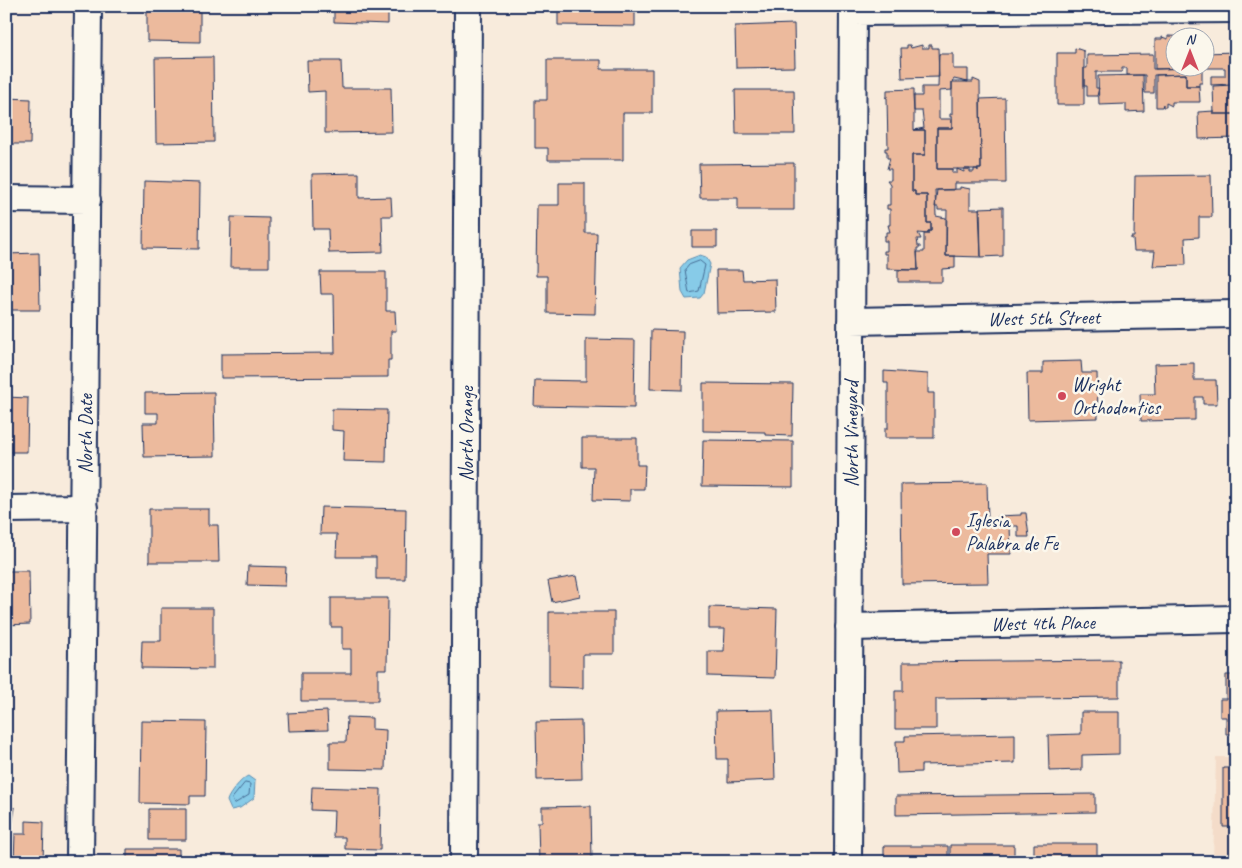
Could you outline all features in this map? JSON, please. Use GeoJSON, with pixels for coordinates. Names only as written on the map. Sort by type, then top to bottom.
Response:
{"type":"FeatureCollection","features":[{"type":"Feature","properties":{"kind":"street","name":"North Date"},"geometry":{"type":"LineString","coordinates":[[80,862],[88,6]]}},
{"type":"Feature","properties":{"kind":"street","name":"North Orange"},"geometry":{"type":"LineString","coordinates":[[464,862],[468,6]]}},
{"type":"Feature","properties":{"kind":"street"},"geometry":{"type":"LineString","coordinates":[[853,9],[1236,8]]}},
{"type":"Feature","properties":{"kind":"street","name":"North Vineyard"},"geometry":{"type":"LineString","coordinates":[[848,862],[853,9]]}},
{"type":"Feature","properties":{"kind":"street"},"geometry":{"type":"LineString","coordinates":[[6,199],[87,200]]}},
{"type":"Feature","properties":{"kind":"street","name":"West 5th Street"},"geometry":{"type":"LineString","coordinates":[[851,321],[1236,314]]}},
{"type":"Feature","properties":{"kind":"street"},"geometry":{"type":"LineString","coordinates":[[6,509],[84,508]]}},
{"type":"Feature","properties":{"kind":"street","name":"West 4th Place"},"geometry":{"type":"LineString","coordinates":[[849,627],[1236,619]]}},
{"type":"Feature","properties":{"kind":"shaded area"},"geometry":{"type":"Polygon","coordinates":[[[1216,757],[1236,757],[1236,862],[1213,862],[1216,757]]]}},
{"type":"Feature","properties":{"kind":"water"},"geometry":{"type":"Polygon","coordinates":[[[700,255],[706,257],[710,264],[704,293],[700,298],[686,299],[682,292],[680,268],[687,260],[700,255]]]}},
{"type":"Feature","properties":{"kind":"water"},"geometry":{"type":"Polygon","coordinates":[[[248,776],[255,781],[254,798],[240,808],[231,810],[227,801],[228,798],[239,783],[248,776]]]}},
{"type":"Feature","properties":{"kind":"building"},"geometry":{"type":"Polygon","coordinates":[[[147,6],[200,6],[200,42],[147,41],[147,6]]]}},
{"type":"Feature","properties":{"kind":"building"},"geometry":{"type":"Polygon","coordinates":[[[334,6],[388,6],[388,24],[334,22],[334,6]]]}},
{"type":"Feature","properties":{"kind":"building"},"geometry":{"type":"Polygon","coordinates":[[[558,6],[635,6],[635,26],[558,25],[558,6]]]}},
{"type":"Feature","properties":{"kind":"building"},"geometry":{"type":"Polygon","coordinates":[[[794,24],[795,67],[736,68],[735,26],[794,24]]]}},
{"type":"Feature","properties":{"kind":"building"},"geometry":{"type":"Polygon","coordinates":[[[1162,37],[1164,38],[1164,69],[1155,69],[1155,39],[1162,39],[1162,37]]]}},
{"type":"Feature","properties":{"kind":"building"},"geometry":{"type":"Polygon","coordinates":[[[907,45],[910,45],[911,48],[922,45],[922,48],[929,48],[929,45],[932,45],[932,48],[938,48],[939,77],[902,78],[901,48],[907,48],[907,45]]]}},
{"type":"Feature","properties":{"kind":"building"},"geometry":{"type":"Polygon","coordinates":[[[1075,48],[1084,51],[1084,105],[1057,105],[1057,53],[1075,53],[1075,48]]]}},
{"type":"Feature","properties":{"kind":"building"},"geometry":{"type":"Polygon","coordinates":[[[1236,52],[1236,61],[1229,61],[1231,84],[1211,85],[1211,78],[1214,78],[1214,76],[1225,76],[1225,68],[1214,68],[1214,53],[1236,52]]]}},
{"type":"Feature","properties":{"kind":"building"},"geometry":{"type":"Polygon","coordinates":[[[939,54],[953,54],[953,69],[968,69],[968,82],[954,79],[952,90],[939,91],[939,119],[952,119],[952,128],[937,128],[937,169],[952,169],[952,173],[957,173],[957,169],[964,172],[964,169],[970,169],[970,172],[974,172],[974,169],[978,171],[978,169],[981,169],[980,99],[1005,98],[1006,183],[954,183],[954,190],[935,190],[936,216],[946,218],[946,256],[955,256],[955,268],[942,269],[942,282],[898,282],[898,270],[918,270],[917,252],[924,252],[924,234],[928,234],[928,231],[931,231],[931,223],[927,223],[927,195],[915,195],[915,191],[912,191],[912,155],[925,155],[925,130],[914,130],[924,128],[922,111],[914,111],[913,96],[922,96],[922,87],[938,87],[939,54]]]}},
{"type":"Feature","properties":{"kind":"building"},"geometry":{"type":"Polygon","coordinates":[[[1153,54],[1153,69],[1164,69],[1164,75],[1154,75],[1154,93],[1145,93],[1145,75],[1127,75],[1127,68],[1122,68],[1122,72],[1096,72],[1096,88],[1099,88],[1097,96],[1087,96],[1087,86],[1084,86],[1084,68],[1087,68],[1087,55],[1153,54]]]}},
{"type":"Feature","properties":{"kind":"building"},"geometry":{"type":"Polygon","coordinates":[[[213,57],[214,142],[156,143],[155,58],[213,57]]]}},
{"type":"Feature","properties":{"kind":"building"},"geometry":{"type":"Polygon","coordinates":[[[547,60],[601,60],[601,69],[652,69],[652,113],[623,113],[623,160],[548,160],[548,148],[535,148],[535,100],[547,100],[547,60]]]}},
{"type":"Feature","properties":{"kind":"building"},"geometry":{"type":"Polygon","coordinates":[[[307,61],[341,61],[342,88],[391,88],[392,132],[325,133],[325,91],[308,92],[307,61]]]}},
{"type":"Feature","properties":{"kind":"building"},"geometry":{"type":"Polygon","coordinates":[[[1233,61],[1236,61],[1236,114],[1214,114],[1213,86],[1233,85],[1233,61]]]}},
{"type":"Feature","properties":{"kind":"building"},"geometry":{"type":"Polygon","coordinates":[[[1143,75],[1144,111],[1126,112],[1126,104],[1099,105],[1098,76],[1143,75]]]}},
{"type":"Feature","properties":{"kind":"building"},"geometry":{"type":"Polygon","coordinates":[[[1156,75],[1164,75],[1164,78],[1186,78],[1186,86],[1199,86],[1200,102],[1172,102],[1172,106],[1166,103],[1166,107],[1163,107],[1163,104],[1162,107],[1156,107],[1156,75]]]}},
{"type":"Feature","properties":{"kind":"building"},"geometry":{"type":"Polygon","coordinates":[[[1186,78],[1202,78],[1202,83],[1199,83],[1199,86],[1186,86],[1186,78]]]}},
{"type":"Feature","properties":{"kind":"building"},"geometry":{"type":"Polygon","coordinates":[[[973,79],[980,82],[981,169],[937,169],[937,128],[952,128],[952,117],[950,117],[950,114],[952,114],[952,82],[973,82],[973,79]]]}},
{"type":"Feature","properties":{"kind":"building"},"geometry":{"type":"Polygon","coordinates":[[[914,89],[914,130],[925,130],[925,155],[912,155],[912,191],[915,191],[915,195],[927,195],[927,223],[931,223],[931,231],[928,231],[928,234],[918,233],[921,239],[917,239],[918,246],[920,246],[920,248],[917,248],[918,270],[887,269],[887,254],[884,254],[884,251],[887,251],[887,241],[884,241],[884,236],[886,236],[886,232],[890,232],[888,225],[890,225],[890,209],[887,209],[887,205],[890,205],[890,184],[887,180],[891,180],[891,169],[887,169],[890,158],[887,158],[887,151],[885,151],[885,148],[888,148],[887,98],[885,97],[887,97],[887,90],[914,89]]]}},
{"type":"Feature","properties":{"kind":"building"},"geometry":{"type":"Polygon","coordinates":[[[735,90],[794,90],[795,134],[736,134],[735,90]]]}},
{"type":"Feature","properties":{"kind":"building"},"geometry":{"type":"Polygon","coordinates":[[[6,98],[31,99],[30,144],[6,144],[6,98]]]}},
{"type":"Feature","properties":{"kind":"building"},"geometry":{"type":"Polygon","coordinates":[[[1214,111],[1214,114],[1236,114],[1236,138],[1199,139],[1198,112],[1214,111]]]}},
{"type":"Feature","properties":{"kind":"building"},"geometry":{"type":"Polygon","coordinates":[[[794,163],[794,210],[738,210],[738,198],[700,198],[699,164],[794,163]]]}},
{"type":"Feature","properties":{"kind":"building"},"geometry":{"type":"Polygon","coordinates":[[[359,173],[359,198],[391,197],[392,216],[382,216],[383,252],[329,253],[328,229],[313,229],[312,174],[359,173]]]}},
{"type":"Feature","properties":{"kind":"building"},"geometry":{"type":"Polygon","coordinates":[[[1211,175],[1212,217],[1199,217],[1199,237],[1185,238],[1186,265],[1153,266],[1155,251],[1134,251],[1133,239],[1131,237],[1134,237],[1135,176],[1211,175]]]}},
{"type":"Feature","properties":{"kind":"building"},"geometry":{"type":"Polygon","coordinates":[[[144,181],[200,183],[199,249],[143,248],[144,181]]]}},
{"type":"Feature","properties":{"kind":"building"},"geometry":{"type":"Polygon","coordinates":[[[559,183],[585,183],[585,233],[597,233],[595,314],[547,313],[547,276],[536,276],[537,205],[559,205],[559,183]]]}},
{"type":"Feature","properties":{"kind":"building"},"geometry":{"type":"Polygon","coordinates":[[[960,187],[970,189],[970,209],[980,209],[981,257],[946,256],[947,210],[938,210],[938,207],[935,207],[937,190],[960,189],[960,187]]]}},
{"type":"Feature","properties":{"kind":"building"},"geometry":{"type":"Polygon","coordinates":[[[1003,207],[1003,256],[981,257],[979,208],[1003,207]]]}},
{"type":"Feature","properties":{"kind":"building"},"geometry":{"type":"Polygon","coordinates":[[[231,217],[269,218],[269,267],[230,267],[231,217]]]}},
{"type":"Feature","properties":{"kind":"building"},"geometry":{"type":"Polygon","coordinates":[[[692,231],[717,231],[717,247],[692,247],[692,231]]]}},
{"type":"Feature","properties":{"kind":"building"},"geometry":{"type":"Polygon","coordinates":[[[39,253],[40,310],[6,310],[6,254],[39,253]]]}},
{"type":"Feature","properties":{"kind":"building"},"geometry":{"type":"Polygon","coordinates":[[[716,270],[742,270],[743,280],[775,279],[776,312],[717,313],[716,270]]]}},
{"type":"Feature","properties":{"kind":"building"},"geometry":{"type":"Polygon","coordinates":[[[320,272],[386,272],[386,311],[395,311],[396,331],[391,331],[391,360],[388,360],[388,377],[221,378],[221,354],[335,353],[334,294],[321,294],[320,272]]]}},
{"type":"Feature","properties":{"kind":"building"},"geometry":{"type":"Polygon","coordinates":[[[651,330],[683,331],[682,390],[650,389],[651,330]]]}},
{"type":"Feature","properties":{"kind":"building"},"geometry":{"type":"Polygon","coordinates":[[[586,339],[635,340],[634,408],[534,406],[535,380],[586,381],[586,339]]]}},
{"type":"Feature","properties":{"kind":"building","name":"Wright Orthodontics"},"geometry":{"type":"Polygon","coordinates":[[[1081,361],[1082,373],[1097,373],[1098,418],[1028,420],[1027,373],[1043,373],[1043,362],[1081,361]]]}},
{"type":"Feature","properties":{"kind":"building"},"geometry":{"type":"Polygon","coordinates":[[[1194,363],[1194,380],[1216,380],[1217,404],[1203,404],[1203,397],[1195,397],[1195,420],[1141,421],[1140,394],[1155,394],[1154,364],[1194,363]]]}},
{"type":"Feature","properties":{"kind":"building"},"geometry":{"type":"Polygon","coordinates":[[[884,371],[928,374],[928,393],[934,393],[934,438],[885,438],[885,428],[888,428],[888,383],[884,383],[884,371]]]}},
{"type":"Feature","properties":{"kind":"building"},"geometry":{"type":"Polygon","coordinates":[[[703,383],[793,384],[792,436],[765,435],[765,432],[703,431],[703,383]]]}},
{"type":"Feature","properties":{"kind":"building"},"geometry":{"type":"Polygon","coordinates":[[[214,392],[215,456],[144,457],[143,423],[158,423],[158,413],[145,413],[145,393],[214,392]]]}},
{"type":"Feature","properties":{"kind":"building"},"geometry":{"type":"Polygon","coordinates":[[[6,397],[28,398],[27,452],[6,452],[6,397]]]}},
{"type":"Feature","properties":{"kind":"building"},"geometry":{"type":"Polygon","coordinates":[[[332,409],[387,410],[386,462],[343,461],[344,431],[332,430],[332,409]]]}},
{"type":"Feature","properties":{"kind":"building"},"geometry":{"type":"Polygon","coordinates":[[[582,438],[637,438],[637,465],[645,465],[644,489],[630,489],[630,501],[593,500],[594,467],[582,467],[582,438]]]}},
{"type":"Feature","properties":{"kind":"building"},"geometry":{"type":"Polygon","coordinates":[[[703,440],[793,441],[793,487],[702,486],[703,440]]]}},
{"type":"Feature","properties":{"kind":"building","name":"Iglesia Palabra de Fe"},"geometry":{"type":"Polygon","coordinates":[[[987,483],[988,521],[997,521],[997,516],[1026,513],[1029,537],[1018,537],[1018,526],[1010,526],[1011,554],[987,554],[988,583],[902,584],[901,484],[987,483]]]}},
{"type":"Feature","properties":{"kind":"building"},"geometry":{"type":"Polygon","coordinates":[[[321,507],[406,509],[405,579],[376,579],[376,557],[336,557],[337,534],[320,534],[321,507]]]}},
{"type":"Feature","properties":{"kind":"building"},"geometry":{"type":"Polygon","coordinates":[[[149,509],[209,509],[209,525],[218,525],[219,562],[149,562],[149,509]]]}},
{"type":"Feature","properties":{"kind":"building"},"geometry":{"type":"Polygon","coordinates":[[[248,566],[286,567],[285,586],[247,585],[248,566]]]}},
{"type":"Feature","properties":{"kind":"building"},"geometry":{"type":"Polygon","coordinates":[[[6,571],[29,571],[30,624],[6,625],[6,571]]]}},
{"type":"Feature","properties":{"kind":"building"},"geometry":{"type":"Polygon","coordinates":[[[576,576],[580,596],[552,602],[548,581],[576,576]]]}},
{"type":"Feature","properties":{"kind":"building"},"geometry":{"type":"Polygon","coordinates":[[[331,598],[388,598],[387,669],[378,669],[378,701],[301,701],[301,673],[351,673],[351,649],[342,649],[342,627],[331,627],[331,598]]]}},
{"type":"Feature","properties":{"kind":"building"},"geometry":{"type":"Polygon","coordinates":[[[709,607],[777,609],[775,678],[708,676],[708,651],[724,651],[725,629],[709,629],[709,607]]]}},
{"type":"Feature","properties":{"kind":"building"},"geometry":{"type":"Polygon","coordinates":[[[161,608],[213,608],[213,669],[141,668],[142,641],[161,641],[161,608]]]}},
{"type":"Feature","properties":{"kind":"building"},"geometry":{"type":"Polygon","coordinates":[[[549,612],[614,612],[614,654],[583,654],[583,688],[549,687],[549,612]]]}},
{"type":"Feature","properties":{"kind":"building"},"geometry":{"type":"Polygon","coordinates":[[[1119,660],[1119,697],[936,699],[936,729],[895,729],[895,691],[903,691],[903,662],[1119,660]]]}},
{"type":"Feature","properties":{"kind":"building"},"geometry":{"type":"Polygon","coordinates":[[[1226,675],[1236,675],[1236,734],[1226,734],[1226,717],[1220,717],[1220,699],[1226,699],[1226,675]]]}},
{"type":"Feature","properties":{"kind":"building"},"geometry":{"type":"Polygon","coordinates":[[[773,710],[775,780],[728,782],[728,759],[717,759],[716,711],[773,710]]]}},
{"type":"Feature","properties":{"kind":"building"},"geometry":{"type":"Polygon","coordinates":[[[327,711],[328,730],[289,731],[288,713],[327,711]]]}},
{"type":"Feature","properties":{"kind":"building"},"geometry":{"type":"Polygon","coordinates":[[[1081,712],[1119,712],[1119,754],[1082,755],[1082,770],[1049,771],[1048,735],[1081,734],[1081,712]]]}},
{"type":"Feature","properties":{"kind":"building"},"geometry":{"type":"Polygon","coordinates":[[[347,717],[372,718],[372,729],[386,730],[385,770],[330,769],[330,742],[346,742],[347,717]]]}},
{"type":"Feature","properties":{"kind":"building"},"geometry":{"type":"Polygon","coordinates":[[[141,721],[206,722],[205,796],[190,796],[190,804],[140,803],[141,721]]]}},
{"type":"Feature","properties":{"kind":"building"},"geometry":{"type":"Polygon","coordinates":[[[581,721],[582,779],[537,780],[536,722],[581,721]]]}},
{"type":"Feature","properties":{"kind":"building"},"geometry":{"type":"Polygon","coordinates":[[[1015,734],[1015,763],[921,765],[921,772],[897,773],[896,741],[905,741],[905,736],[1015,734]]]}},
{"type":"Feature","properties":{"kind":"building"},"geometry":{"type":"Polygon","coordinates":[[[1223,768],[1236,768],[1236,827],[1223,827],[1223,768]]]}},
{"type":"Feature","properties":{"kind":"building"},"geometry":{"type":"Polygon","coordinates":[[[312,787],[381,789],[380,850],[345,849],[345,837],[333,837],[334,811],[311,810],[312,787]]]}},
{"type":"Feature","properties":{"kind":"building"},"geometry":{"type":"Polygon","coordinates":[[[1095,794],[1095,812],[896,815],[896,796],[1095,794]]]}},
{"type":"Feature","properties":{"kind":"building"},"geometry":{"type":"Polygon","coordinates":[[[6,806],[15,808],[10,838],[6,838],[6,806]]]}},
{"type":"Feature","properties":{"kind":"building"},"geometry":{"type":"Polygon","coordinates":[[[591,806],[592,862],[539,862],[538,822],[542,822],[542,807],[591,806]]]}},
{"type":"Feature","properties":{"kind":"building"},"geometry":{"type":"Polygon","coordinates":[[[149,809],[186,809],[186,840],[149,840],[149,809]]]}},
{"type":"Feature","properties":{"kind":"building"},"geometry":{"type":"Polygon","coordinates":[[[26,821],[44,822],[43,862],[14,862],[15,834],[26,834],[26,821]]]}},
{"type":"Feature","properties":{"kind":"building"},"geometry":{"type":"Polygon","coordinates":[[[1034,844],[1097,844],[1097,862],[1034,862],[1034,844]]]}},
{"type":"Feature","properties":{"kind":"building"},"geometry":{"type":"Polygon","coordinates":[[[950,845],[1014,845],[1014,862],[950,862],[950,845]]]}},
{"type":"Feature","properties":{"kind":"building"},"geometry":{"type":"Polygon","coordinates":[[[884,846],[948,846],[948,862],[884,862],[884,846]]]}},
{"type":"Feature","properties":{"kind":"building"},"geometry":{"type":"Polygon","coordinates":[[[127,849],[179,849],[179,862],[127,862],[127,849]]]}},
{"type":"Feature","properties":{"kind":"place","name":"Wright Orthodontics"},"geometry":{"type":"Point","coordinates":[1062,396]}},
{"type":"Feature","properties":{"kind":"place","name":"Iglesia Palabra de Fe"},"geometry":{"type":"Point","coordinates":[956,532]}}]}
